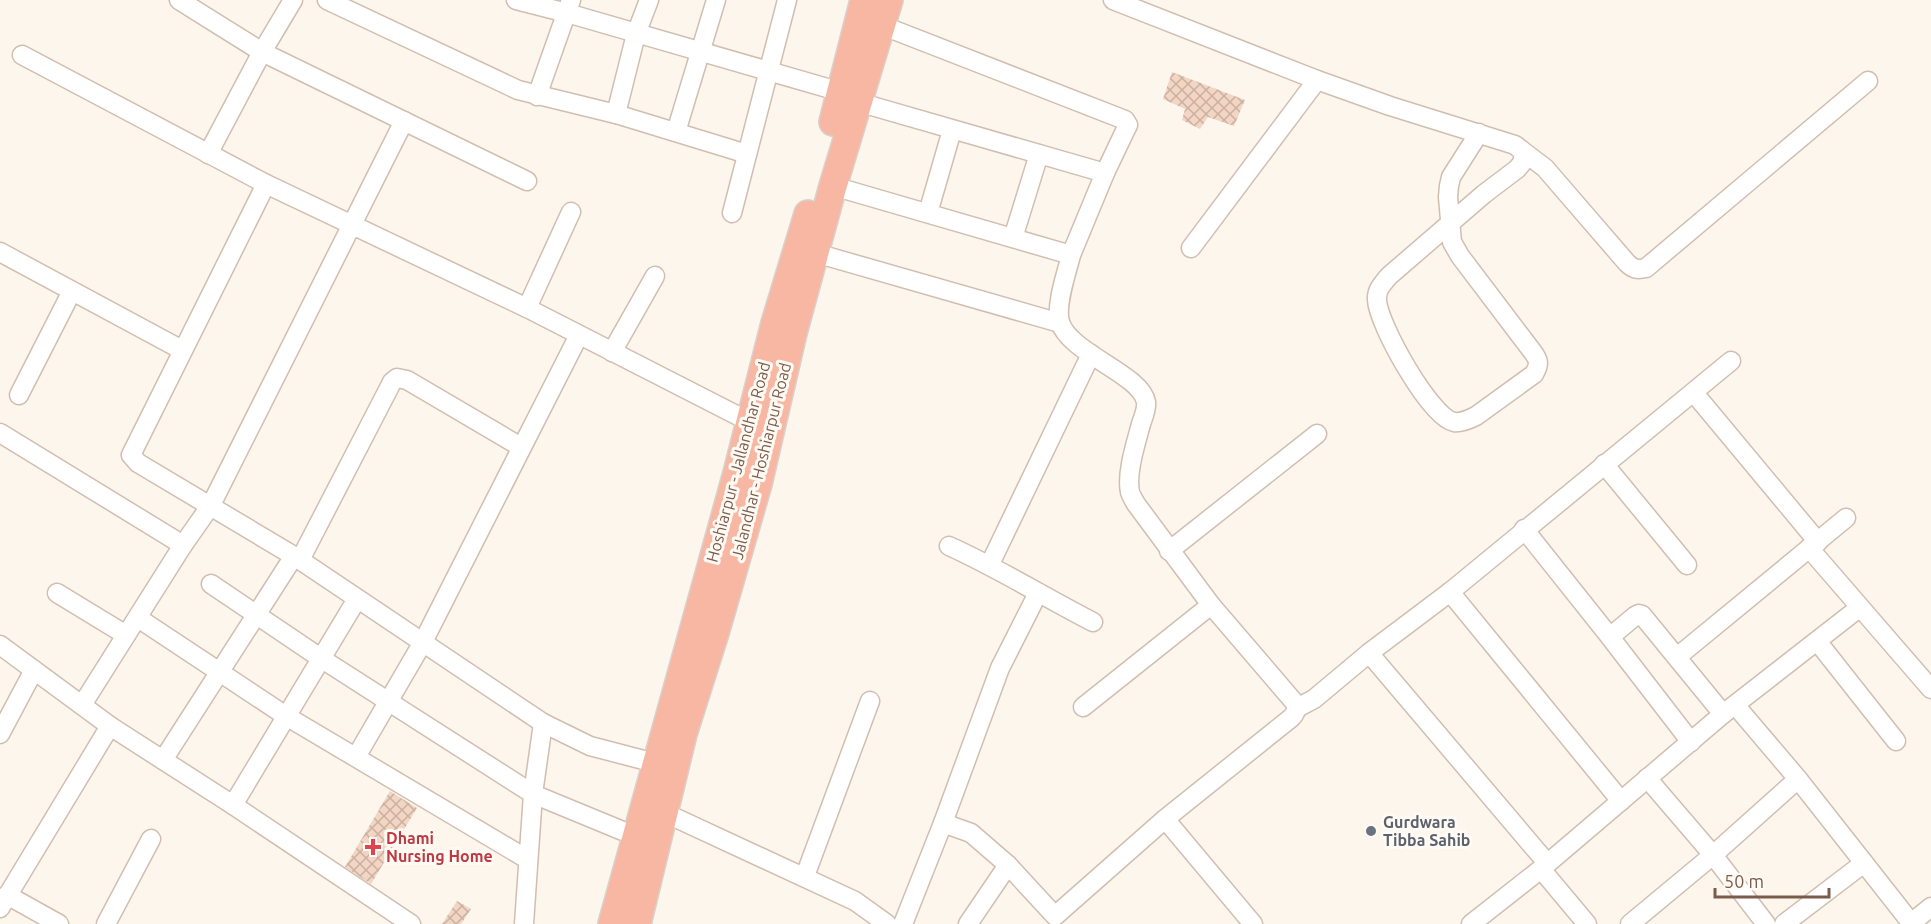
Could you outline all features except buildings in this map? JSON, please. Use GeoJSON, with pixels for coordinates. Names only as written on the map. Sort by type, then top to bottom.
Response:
{"type":"FeatureCollection","features":[{"type":"Feature","properties":{"kind":"highway","name":"Hoshiarpur - Jallandhar Road"},"geometry":{"type":"LineString","coordinates":[[612,924],[775,323],[807,250],[850,97],[864,0]]}},
{"type":"Feature","properties":{"kind":"highway","name":"Jalandhar - Hoshiarpur Road"},"geometry":{"type":"LineString","coordinates":[[644,919],[663,812],[683,734],[758,484],[793,333],[807,250],[833,186],[850,97],[881,26],[889,0]]}},
{"type":"Feature","properties":{"kind":"street"},"geometry":{"type":"LineString","coordinates":[[178,0],[262,52],[527,181]]}},
{"type":"Feature","properties":{"kind":"street"},"geometry":{"type":"LineString","coordinates":[[208,154],[262,52],[293,0]]}},
{"type":"Feature","properties":{"kind":"street"},"geometry":{"type":"LineString","coordinates":[[327,0],[484,73],[502,84],[537,96],[616,114],[747,153]]}},
{"type":"Feature","properties":{"kind":"street"},"geometry":{"type":"LineString","coordinates":[[516,0],[569,6],[636,34],[767,70],[952,129],[1105,174]]}},
{"type":"Feature","properties":{"kind":"street"},"geometry":{"type":"LineString","coordinates":[[616,114],[636,34],[649,0]]}},
{"type":"Feature","properties":{"kind":"street"},"geometry":{"type":"LineString","coordinates":[[676,132],[716,0]]}},
{"type":"Feature","properties":{"kind":"street"},"geometry":{"type":"LineString","coordinates":[[732,213],[767,70],[787,0]]}},
{"type":"Feature","properties":{"kind":"street"},"geometry":{"type":"LineString","coordinates":[[1113,0],[1317,80],[1390,106],[1515,145],[1538,162],[1627,263],[1639,269],[1646,268],[1868,81]]}},
{"type":"Feature","properties":{"kind":"street"},"geometry":{"type":"LineString","coordinates":[[537,96],[569,6]]}},
{"type":"Feature","properties":{"kind":"street"},"geometry":{"type":"LineString","coordinates":[[881,26],[1125,120],[1128,125],[1071,255],[1060,306],[1060,323],[1069,335],[1091,354],[1131,381],[1143,394],[1147,404],[1133,456],[1130,491],[1136,504],[1211,605],[1297,708]]}},
{"type":"Feature","properties":{"kind":"street"},"geometry":{"type":"LineString","coordinates":[[22,55],[266,184],[527,308],[750,422]]}},
{"type":"Feature","properties":{"kind":"street"},"geometry":{"type":"LineString","coordinates":[[1191,248],[1317,80]]}},
{"type":"Feature","properties":{"kind":"street"},"geometry":{"type":"LineString","coordinates":[[82,705],[183,545],[211,505],[404,121]]}},
{"type":"Feature","properties":{"kind":"street"},"geometry":{"type":"LineString","coordinates":[[928,213],[952,129]]}},
{"type":"Feature","properties":{"kind":"street"},"geometry":{"type":"LineString","coordinates":[[1479,133],[1451,177],[1448,197],[1451,222],[1452,242],[1460,256],[1538,359],[1539,366],[1534,374],[1476,416],[1455,422],[1446,418],[1434,407],[1416,382],[1382,322],[1376,297],[1381,285],[1389,276],[1451,222],[1517,169],[1524,155],[1521,149]]}},
{"type":"Feature","properties":{"kind":"street"},"geometry":{"type":"LineString","coordinates":[[1012,238],[1039,154]]}},
{"type":"Feature","properties":{"kind":"street"},"geometry":{"type":"LineString","coordinates":[[266,184],[131,455],[138,463],[297,558],[543,723],[590,746],[655,763]]}},
{"type":"Feature","properties":{"kind":"street"},"geometry":{"type":"LineString","coordinates":[[833,186],[1071,255]]}},
{"type":"Feature","properties":{"kind":"street"},"geometry":{"type":"LineString","coordinates":[[527,308],[571,212]]}},
{"type":"Feature","properties":{"kind":"street"},"geometry":{"type":"LineString","coordinates":[[807,250],[1060,323]]}},
{"type":"Feature","properties":{"kind":"street"},"geometry":{"type":"LineString","coordinates":[[0,252],[182,350]]}},
{"type":"Feature","properties":{"kind":"street"},"geometry":{"type":"LineString","coordinates":[[612,352],[655,276]]}},
{"type":"Feature","properties":{"kind":"street"},"geometry":{"type":"LineString","coordinates":[[19,395],[72,291]]}},
{"type":"Feature","properties":{"kind":"street"},"geometry":{"type":"LineString","coordinates":[[356,757],[423,642],[579,336]]}},
{"type":"Feature","properties":{"kind":"street"},"geometry":{"type":"LineString","coordinates":[[990,564],[1091,354]]}},
{"type":"Feature","properties":{"kind":"street"},"geometry":{"type":"LineString","coordinates":[[943,823],[970,833],[1008,865],[1059,920],[1165,819],[1291,718],[1297,708],[1314,699],[1370,652],[1450,592],[1731,361]]}},
{"type":"Feature","properties":{"kind":"street"},"geometry":{"type":"LineString","coordinates":[[163,760],[297,558],[392,382],[397,378],[407,380],[521,447]]}},
{"type":"Feature","properties":{"kind":"street"},"geometry":{"type":"LineString","coordinates":[[1694,393],[1813,545],[1859,608],[1931,689]]}},
{"type":"Feature","properties":{"kind":"street"},"geometry":{"type":"LineString","coordinates":[[0,433],[183,545]]}},
{"type":"Feature","properties":{"kind":"street"},"geometry":{"type":"LineString","coordinates":[[1169,551],[1317,434]]}},
{"type":"Feature","properties":{"kind":"street"},"geometry":{"type":"LineString","coordinates":[[1604,464],[1687,565]]}},
{"type":"Feature","properties":{"kind":"street"},"geometry":{"type":"LineString","coordinates":[[1677,657],[1846,518]]}},
{"type":"Feature","properties":{"kind":"street"},"geometry":{"type":"LineString","coordinates":[[1524,529],[1691,742]]}},
{"type":"Feature","properties":{"kind":"street"},"geometry":{"type":"LineString","coordinates":[[949,546],[990,564],[1093,622]]}},
{"type":"Feature","properties":{"kind":"street"},"geometry":{"type":"LineString","coordinates":[[211,584],[322,659],[533,795],[635,836]]}},
{"type":"Feature","properties":{"kind":"street"},"geometry":{"type":"LineString","coordinates":[[1450,592],[1621,801]]}},
{"type":"Feature","properties":{"kind":"street"},"geometry":{"type":"LineString","coordinates":[[57,593],[126,635]]}},
{"type":"Feature","properties":{"kind":"street"},"geometry":{"type":"LineString","coordinates":[[903,924],[1000,668],[1038,593]]}},
{"type":"Feature","properties":{"kind":"street"},"geometry":{"type":"LineString","coordinates":[[233,805],[357,599]]}},
{"type":"Feature","properties":{"kind":"street"},"geometry":{"type":"LineString","coordinates":[[1083,707],[1211,605]]}},
{"type":"Feature","properties":{"kind":"street"},"geometry":{"type":"LineString","coordinates":[[1471,924],[1730,710],[1859,608]]}},
{"type":"Feature","properties":{"kind":"street"},"geometry":{"type":"LineString","coordinates":[[1610,637],[1635,616],[1642,615],[1677,657],[1798,779],[1911,924],[1931,907]]}},
{"type":"Feature","properties":{"kind":"street"},"geometry":{"type":"LineString","coordinates":[[138,618],[286,716],[527,859]]}},
{"type":"Feature","properties":{"kind":"street"},"geometry":{"type":"LineString","coordinates":[[1817,641],[1896,741]]}},
{"type":"Feature","properties":{"kind":"street"},"geometry":{"type":"LineString","coordinates":[[0,645],[110,726],[411,924]]}},
{"type":"Feature","properties":{"kind":"street"},"geometry":{"type":"LineString","coordinates":[[1370,652],[1544,866],[1587,924]]}},
{"type":"Feature","properties":{"kind":"street"},"geometry":{"type":"LineString","coordinates":[[0,734],[34,670]]}},
{"type":"Feature","properties":{"kind":"street"},"geometry":{"type":"LineString","coordinates":[[805,876],[870,701]]}},
{"type":"Feature","properties":{"kind":"street"},"geometry":{"type":"LineString","coordinates":[[524,924],[533,795],[543,723]]}},
{"type":"Feature","properties":{"kind":"street"},"geometry":{"type":"LineString","coordinates":[[59,924],[4,902],[110,726]]}},
{"type":"Feature","properties":{"kind":"street"},"geometry":{"type":"LineString","coordinates":[[1647,778],[1713,855],[1766,924]]}},
{"type":"Feature","properties":{"kind":"street"},"geometry":{"type":"LineString","coordinates":[[1630,924],[1713,855],[1798,779]]}},
{"type":"Feature","properties":{"kind":"street"},"geometry":{"type":"LineString","coordinates":[[663,812],[855,901],[886,924]]}},
{"type":"Feature","properties":{"kind":"street"},"geometry":{"type":"LineString","coordinates":[[1165,819],[1253,924]]}},
{"type":"Feature","properties":{"kind":"street"},"geometry":{"type":"LineString","coordinates":[[106,924],[151,839]]}},
{"type":"Feature","properties":{"kind":"street"},"geometry":{"type":"LineString","coordinates":[[1784,924],[1864,863]]}},
{"type":"Feature","properties":{"kind":"street"},"geometry":{"type":"LineString","coordinates":[[968,924],[1008,865]]}},
{"type":"Feature","properties":{"kind":"place","name":"Gurdwara Tibba Sahib"},"geometry":{"type":"Point","coordinates":[1371,831]}},
{"type":"Feature","properties":{"kind":"place","name":"Dhami Nursing Home"},"geometry":{"type":"Point","coordinates":[373,847]}}]}
